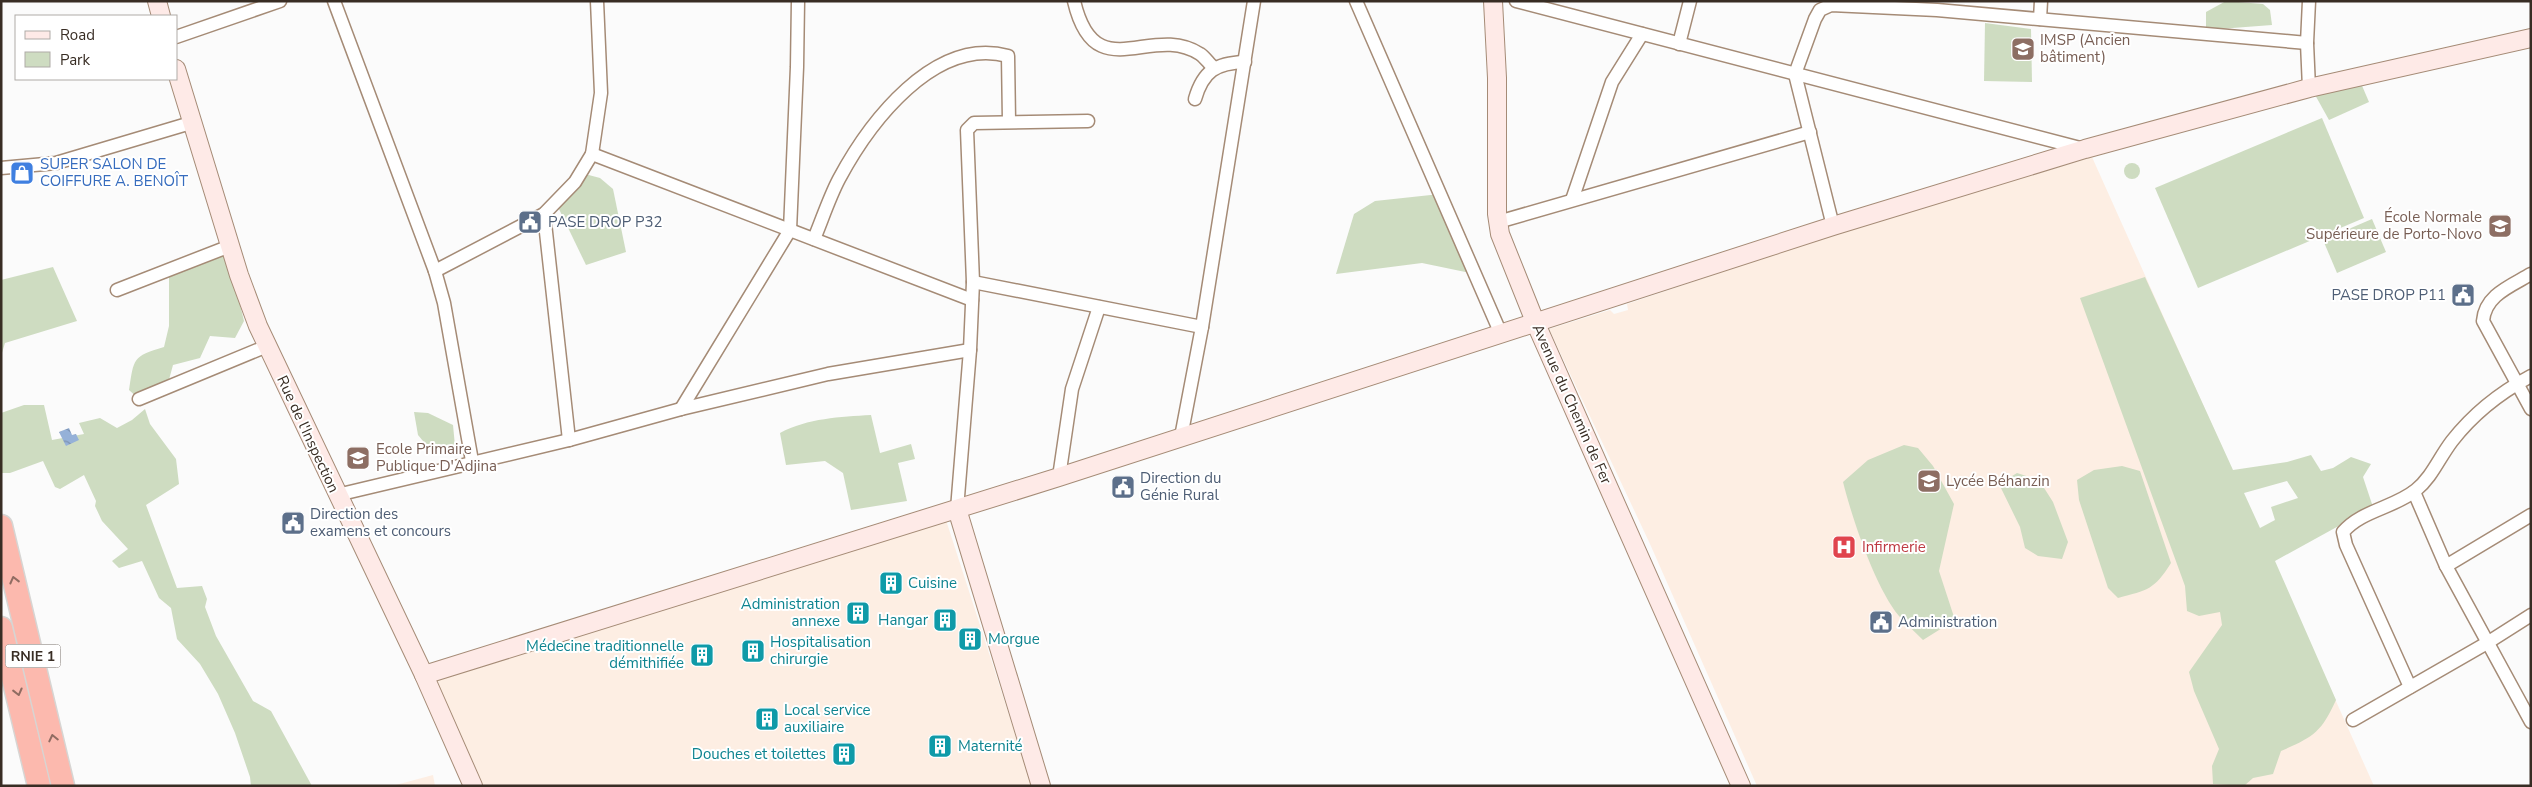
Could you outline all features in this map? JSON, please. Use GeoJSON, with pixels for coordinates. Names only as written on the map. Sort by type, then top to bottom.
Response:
{"type":"FeatureCollection","features":[{"type":"Feature","properties":{"kind":"highway","name":"RNIE 1"},"geometry":{"type":"LineString","coordinates":[[1,526],[63,786]]}},
{"type":"Feature","properties":{"kind":"highway","name":"RNIE 1"},"geometry":{"type":"LineString","coordinates":[[1,628],[39,786]]}},
{"type":"Feature","properties":{"kind":"street"},"geometry":{"type":"LineString","coordinates":[[157,1],[161,15]]}},
{"type":"Feature","properties":{"kind":"street"},"geometry":{"type":"LineString","coordinates":[[178,36],[280,1]]}},
{"type":"Feature","properties":{"kind":"street"},"geometry":{"type":"LineString","coordinates":[[334,1],[435,272],[444,303],[472,462]]}},
{"type":"Feature","properties":{"kind":"street"},"geometry":{"type":"LineString","coordinates":[[435,272],[544,214],[575,182],[592,154],[601,93],[597,1]]}},
{"type":"Feature","properties":{"kind":"street"},"geometry":{"type":"LineString","coordinates":[[681,409],[790,230],[798,1]]}},
{"type":"Feature","properties":{"kind":"street"},"geometry":{"type":"LineString","coordinates":[[1074,1],[1084,28],[1097,44],[1107,50],[1119,51],[1161,44],[1183,47],[1201,55],[1214,68]]}},
{"type":"Feature","properties":{"kind":"street"},"geometry":{"type":"LineString","coordinates":[[1182,437],[1202,327],[1254,1]]}},
{"type":"Feature","properties":{"kind":"street"},"geometry":{"type":"LineString","coordinates":[[1356,1],[1501,334]]}},
{"type":"Feature","properties":{"kind":"street","name":"Avenue du Chemin de Fer"},"geometry":{"type":"LineString","coordinates":[[1492,1],[1497,78],[1498,222],[1500,234],[1536,324],[1741,786]]}},
{"type":"Feature","properties":{"kind":"street"},"geometry":{"type":"LineString","coordinates":[[1516,1],[2085,149]]}},
{"type":"Feature","properties":{"kind":"street"},"geometry":{"type":"LineString","coordinates":[[1679,44],[1690,1]]}},
{"type":"Feature","properties":{"kind":"street"},"geometry":{"type":"LineString","coordinates":[[2040,19],[2041,1]]}},
{"type":"Feature","properties":{"kind":"street"},"geometry":{"type":"LineString","coordinates":[[2309,1],[2307,44],[2309,88]]}},
{"type":"Feature","properties":{"kind":"street"},"geometry":{"type":"LineString","coordinates":[[1833,226],[1795,74],[1815,18],[1820,10],[1831,5],[1936,6],[2040,19],[2307,44]]}},
{"type":"Feature","properties":{"kind":"street"},"geometry":{"type":"LineString","coordinates":[[1572,200],[1612,82],[1642,34]]}},
{"type":"Feature","properties":{"kind":"street"},"geometry":{"type":"LineString","coordinates":[[424,675],[1059,478],[1833,226],[2085,149],[2309,88],[2531,38]]}},
{"type":"Feature","properties":{"kind":"street"},"geometry":{"type":"LineString","coordinates":[[814,239],[838,181],[855,150],[901,95],[917,79],[940,65],[962,56],[975,54],[1008,56],[1009,121]]}},
{"type":"Feature","properties":{"kind":"street"},"geometry":{"type":"LineString","coordinates":[[1195,99],[1201,82],[1214,68],[1231,63],[1245,62]]}},
{"type":"Feature","properties":{"kind":"street","name":"Rue de l'Inspection"},"geometry":{"type":"LineString","coordinates":[[178,75],[248,302],[337,495],[424,675],[473,786]]}},
{"type":"Feature","properties":{"kind":"street"},"geometry":{"type":"LineString","coordinates":[[1041,786],[957,509],[970,350],[973,282],[967,130],[974,123],[1088,121]]}},
{"type":"Feature","properties":{"kind":"street"},"geometry":{"type":"LineString","coordinates":[[1,168],[56,163],[194,122]]}},
{"type":"Feature","properties":{"kind":"street"},"geometry":{"type":"LineString","coordinates":[[1498,222],[1810,132]]}},
{"type":"Feature","properties":{"kind":"street"},"geometry":{"type":"LineString","coordinates":[[592,154],[972,300]]}},
{"type":"Feature","properties":{"kind":"street"},"geometry":{"type":"LineString","coordinates":[[544,214],[569,440]]}},
{"type":"Feature","properties":{"kind":"street"},"geometry":{"type":"LineString","coordinates":[[117,290],[230,246]]}},
{"type":"Feature","properties":{"kind":"street"},"geometry":{"type":"LineString","coordinates":[[2531,274],[2497,294],[2484,311],[2483,321],[2531,409]]}},
{"type":"Feature","properties":{"kind":"street"},"geometry":{"type":"LineString","coordinates":[[973,282],[1202,327]]}},
{"type":"Feature","properties":{"kind":"street"},"geometry":{"type":"LineString","coordinates":[[1059,478],[1072,389],[1099,307]]}},
{"type":"Feature","properties":{"kind":"street"},"geometry":{"type":"LineString","coordinates":[[139,399],[267,346]]}},
{"type":"Feature","properties":{"kind":"street"},"geometry":{"type":"LineString","coordinates":[[337,495],[569,440],[681,409],[828,374],[970,350]]}},
{"type":"Feature","properties":{"kind":"street"},"geometry":{"type":"LineString","coordinates":[[2410,687],[2346,545],[2343,532],[2352,522],[2414,492],[2434,471],[2450,444],[2474,417],[2517,384],[2531,376]]}},
{"type":"Feature","properties":{"kind":"street"},"geometry":{"type":"LineString","coordinates":[[2414,492],[2446,566],[2531,722]]}},
{"type":"Feature","properties":{"kind":"street"},"geometry":{"type":"LineString","coordinates":[[2446,566],[2531,515]]}},
{"type":"Feature","properties":{"kind":"street"},"geometry":{"type":"LineString","coordinates":[[2352,720],[2487,643],[2531,615]]}},
{"type":"Feature","properties":{"kind":"shaded area","name":"Lycée Béhanzin"},"geometry":{"type":"Polygon","coordinates":[[[2092,157],[2374,786],[1757,786],[1650,544],[1549,329],[1610,310],[1614,314],[1628,310],[1627,304],[1814,241],[2092,157]]]}},
{"type":"Feature","properties":{"kind":"shaded area"},"geometry":{"type":"Polygon","coordinates":[[[945,517],[1032,786],[483,786],[435,679],[945,517]]]}},
{"type":"Feature","properties":{"kind":"shaded area"},"geometry":{"type":"Polygon","coordinates":[[[433,775],[435,786],[392,786],[433,775]]]}},
{"type":"Feature","properties":{"kind":"green space"},"geometry":{"type":"Polygon","coordinates":[[[2226,1],[2263,4],[2270,10],[2272,25],[2206,30],[2206,12],[2226,1]]]}},
{"type":"Feature","properties":{"kind":"green space"},"geometry":{"type":"Polygon","coordinates":[[[1985,23],[2031,29],[2032,82],[1984,81],[1985,23]]]}},
{"type":"Feature","properties":{"kind":"green space"},"geometry":{"type":"Polygon","coordinates":[[[2360,81],[2369,102],[2329,120],[2314,93],[2360,81]]]}},
{"type":"Feature","properties":{"kind":"green space"},"geometry":{"type":"Polygon","coordinates":[[[2322,118],[2364,218],[2198,288],[2155,188],[2322,118]]]}},
{"type":"Feature","properties":{"kind":"green space"},"geometry":{"type":"Polygon","coordinates":[[[2132,163],[2138,165],[2140,171],[2138,177],[2132,179],[2126,177],[2124,171],[2126,165],[2132,163]]]}},
{"type":"Feature","properties":{"kind":"green space"},"geometry":{"type":"Polygon","coordinates":[[[585,174],[600,178],[613,189],[626,252],[586,265],[558,207],[585,174]]]}},
{"type":"Feature","properties":{"kind":"green space"},"geometry":{"type":"Polygon","coordinates":[[[1440,194],[1475,274],[1422,263],[1336,274],[1354,214],[1375,201],[1440,194]]]}},
{"type":"Feature","properties":{"kind":"green space"},"geometry":{"type":"Polygon","coordinates":[[[2372,219],[2386,252],[2337,273],[2323,240],[2372,219]]]}},
{"type":"Feature","properties":{"kind":"green space"},"geometry":{"type":"Polygon","coordinates":[[[218,251],[229,260],[244,321],[235,338],[210,336],[200,358],[173,365],[167,387],[139,399],[129,390],[132,371],[136,360],[140,356],[164,347],[169,326],[169,271],[218,251]]]}},
{"type":"Feature","properties":{"kind":"green space"},"geometry":{"type":"Polygon","coordinates":[[[53,267],[77,321],[5,343],[1,356],[1,280],[53,267]]]}},
{"type":"Feature","properties":{"kind":"green space"},"geometry":{"type":"Polygon","coordinates":[[[2145,277],[2233,470],[2287,462],[2311,455],[2321,471],[2333,468],[2351,457],[2371,464],[2363,477],[2373,507],[2275,561],[2336,700],[2326,720],[2315,733],[2281,751],[2273,774],[2253,778],[2244,786],[2213,784],[2212,766],[2219,749],[2194,691],[2189,672],[2222,625],[2220,612],[2199,616],[2187,611],[2185,586],[2080,298],[2145,277]],[[2287,481],[2244,493],[2260,528],[2275,520],[2271,507],[2298,498],[2287,481]]]}},
{"type":"Feature","properties":{"kind":"green space"},"geometry":{"type":"Polygon","coordinates":[[[24,405],[44,405],[52,440],[84,434],[79,423],[100,418],[117,428],[132,420],[145,409],[150,424],[176,459],[179,484],[146,505],[177,588],[202,586],[207,599],[205,607],[216,636],[253,701],[271,711],[312,786],[251,786],[250,777],[235,733],[218,694],[200,664],[177,639],[171,608],[159,598],[142,561],[119,568],[112,561],[128,549],[102,521],[95,506],[96,501],[84,475],[60,489],[55,487],[43,461],[10,473],[1,473],[1,413],[24,405]]]}},
{"type":"Feature","properties":{"kind":"green space"},"geometry":{"type":"Polygon","coordinates":[[[414,412],[428,413],[453,425],[455,446],[433,453],[418,435],[414,412]]]}},
{"type":"Feature","properties":{"kind":"green space"},"geometry":{"type":"Polygon","coordinates":[[[871,415],[880,453],[911,444],[915,459],[898,463],[907,501],[851,510],[843,473],[825,461],[786,465],[780,433],[813,421],[871,415]]]}},
{"type":"Feature","properties":{"kind":"green space"},"geometry":{"type":"Polygon","coordinates":[[[1904,445],[1918,448],[1933,466],[1954,504],[1939,571],[1955,620],[1923,640],[1899,616],[1881,588],[1858,533],[1843,482],[1868,460],[1904,445]]]}},
{"type":"Feature","properties":{"kind":"green space"},"geometry":{"type":"Polygon","coordinates":[[[2122,466],[2140,471],[2171,563],[2160,579],[2149,588],[2118,598],[2108,588],[2079,500],[2077,480],[2094,470],[2122,466]]]}},
{"type":"Feature","properties":{"kind":"green space"},"geometry":{"type":"Polygon","coordinates":[[[2017,473],[2039,480],[2053,502],[2068,542],[2062,559],[2038,556],[2025,548],[2020,527],[1999,484],[2017,473]]]}},
{"type":"Feature","properties":{"kind":"water"},"geometry":{"type":"Polygon","coordinates":[[[69,428],[72,435],[76,434],[79,440],[66,446],[59,432],[69,428]]]}},
{"type":"Feature","properties":{"kind":"place","name":"IMSP (Ancien bâtiment)"},"geometry":{"type":"Point","coordinates":[2023,49]}},
{"type":"Feature","properties":{"kind":"place","name":"SUPER SALON DE COIFFURE A. BENOÎT"},"geometry":{"type":"Point","coordinates":[22,173]}},
{"type":"Feature","properties":{"kind":"place","name":"PASE DROP P32"},"geometry":{"type":"Point","coordinates":[530,222]}},
{"type":"Feature","properties":{"kind":"place","name":"École Normale Supérieure de Porto-Novo"},"geometry":{"type":"Point","coordinates":[2500,226]}},
{"type":"Feature","properties":{"kind":"place","name":"PASE DROP P11"},"geometry":{"type":"Point","coordinates":[2463,295]}},
{"type":"Feature","properties":{"kind":"place","name":"Ecole Primaire Publique D'Adjina"},"geometry":{"type":"Point","coordinates":[358,458]}},
{"type":"Feature","properties":{"kind":"place","name":"Lycée Béhanzin"},"geometry":{"type":"Point","coordinates":[1929,481]}},
{"type":"Feature","properties":{"kind":"place","name":"Direction du Génie Rural"},"geometry":{"type":"Point","coordinates":[1123,487]}},
{"type":"Feature","properties":{"kind":"place","name":"Direction des examens et concours"},"geometry":{"type":"Point","coordinates":[293,523]}},
{"type":"Feature","properties":{"kind":"place","name":"Infirmerie"},"geometry":{"type":"Point","coordinates":[1844,547]}},
{"type":"Feature","properties":{"kind":"place","name":"Cuisine"},"geometry":{"type":"Point","coordinates":[891,583]}},
{"type":"Feature","properties":{"kind":"place","name":"Administration annexe"},"geometry":{"type":"Point","coordinates":[858,613]}},
{"type":"Feature","properties":{"kind":"place","name":"Hangar"},"geometry":{"type":"Point","coordinates":[945,620]}},
{"type":"Feature","properties":{"kind":"place","name":"Administration"},"geometry":{"type":"Point","coordinates":[1881,622]}},
{"type":"Feature","properties":{"kind":"place","name":"Morgue"},"geometry":{"type":"Point","coordinates":[970,639]}},
{"type":"Feature","properties":{"kind":"place","name":"Hospitalisation chirurgie"},"geometry":{"type":"Point","coordinates":[753,651]}},
{"type":"Feature","properties":{"kind":"place","name":"Médecine traditionnelle démithifiée"},"geometry":{"type":"Point","coordinates":[702,655]}},
{"type":"Feature","properties":{"kind":"place","name":"Local service auxiliaire"},"geometry":{"type":"Point","coordinates":[767,719]}},
{"type":"Feature","properties":{"kind":"place","name":"Maternité"},"geometry":{"type":"Point","coordinates":[940,746]}},
{"type":"Feature","properties":{"kind":"place","name":"Douches et toilettes"},"geometry":{"type":"Point","coordinates":[844,754]}}]}
